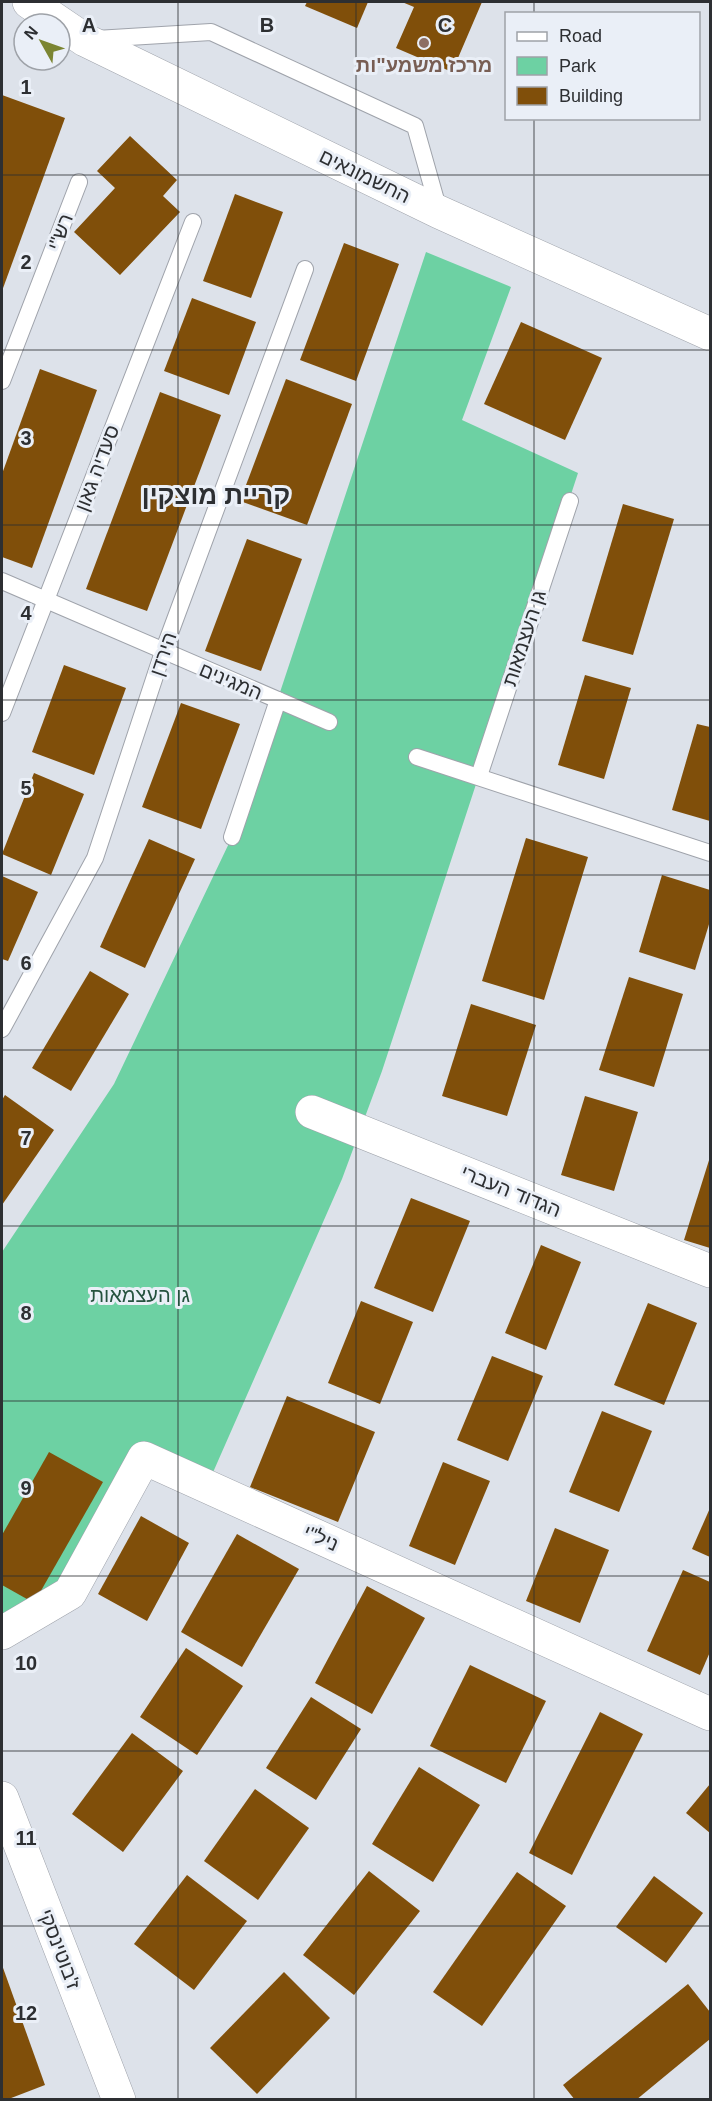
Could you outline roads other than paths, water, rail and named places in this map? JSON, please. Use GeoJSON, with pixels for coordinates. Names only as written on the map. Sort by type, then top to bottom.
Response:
{"type":"FeatureCollection","features":[{"type":"Feature","properties":{"kind":"street","name":"החשמונאים"},"geometry":{"type":"LineString","coordinates":[[29,2],[85,40],[439,212],[711,334]]}},
{"type":"Feature","properties":{"kind":"street","name":"הגדוד העברי"},"geometry":{"type":"LineString","coordinates":[[312,1112],[711,1271]]}},
{"type":"Feature","properties":{"kind":"street","name":"ניל\"י"},"geometry":{"type":"LineString","coordinates":[[2,1633],[70,1593],[144,1458],[711,1714]]}},
{"type":"Feature","properties":{"kind":"street","name":"ז'בוטינסקי"},"geometry":{"type":"LineString","coordinates":[[2,1798],[119,2100]]}},
{"type":"Feature","properties":{"kind":"lane"},"geometry":{"type":"LineString","coordinates":[[85,40],[212,32],[415,126],[439,212]]}},
{"type":"Feature","properties":{"kind":"lane","name":"רש\"י"},"geometry":{"type":"LineString","coordinates":[[2,381],[80,182]]}},
{"type":"Feature","properties":{"kind":"lane","name":"סעדיה גאון"},"geometry":{"type":"LineString","coordinates":[[2,713],[193,222]]}},
{"type":"Feature","properties":{"kind":"lane","name":"הירדן"},"geometry":{"type":"LineString","coordinates":[[2,1029],[95,858],[163,652],[305,269]]}},
{"type":"Feature","properties":{"kind":"lane","name":"גן העצמאות"},"geometry":{"type":"LineString","coordinates":[[479,776],[570,501]]}},
{"type":"Feature","properties":{"kind":"lane","name":"המגינים"},"geometry":{"type":"LineString","coordinates":[[2,581],[329,722]]}},
{"type":"Feature","properties":{"kind":"lane"},"geometry":{"type":"LineString","coordinates":[[232,837],[278,700]]}},
{"type":"Feature","properties":{"kind":"lane"},"geometry":{"type":"LineString","coordinates":[[417,757],[711,854]]}},
{"type":"Feature","properties":{"kind":"place","name":"מרכז משמע\"ות"},"geometry":{"type":"Point","coordinates":[424,43]}},
{"type":"Feature","properties":{"kind":"district","name":"קריית מוצקין"},"geometry":{"type":"Point","coordinates":[216,495]}}]}
